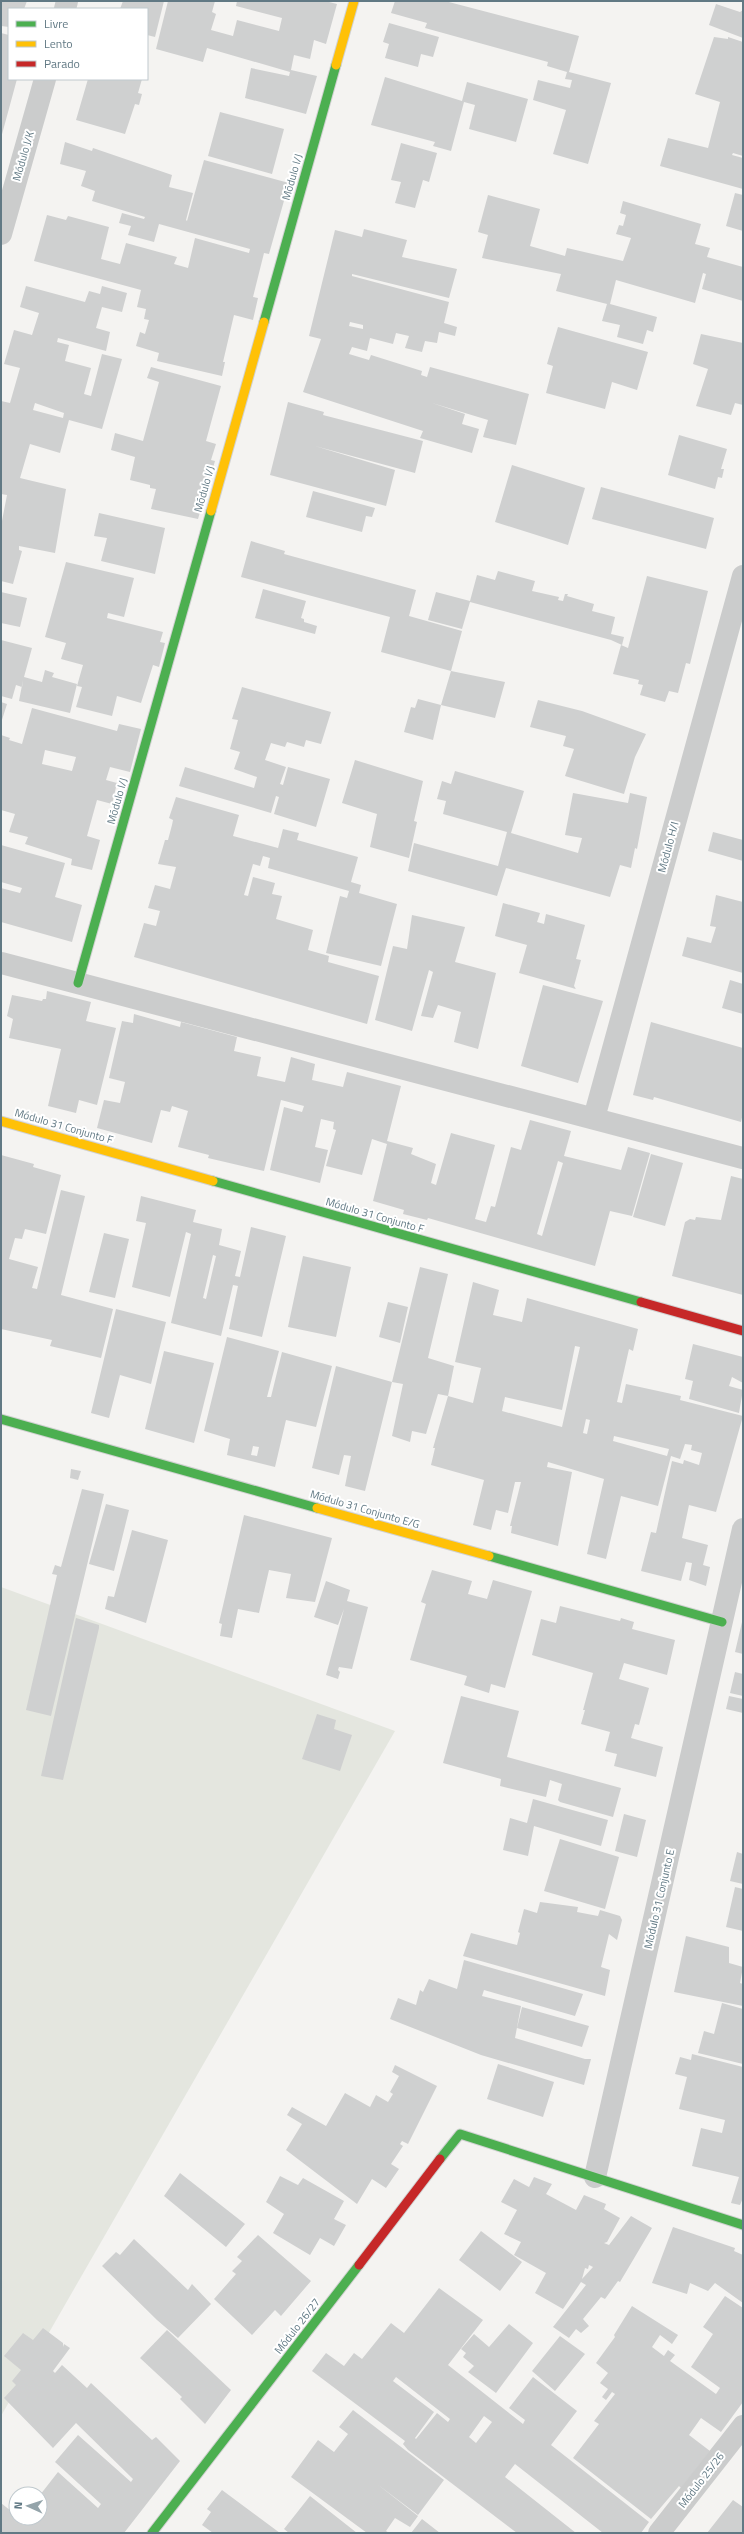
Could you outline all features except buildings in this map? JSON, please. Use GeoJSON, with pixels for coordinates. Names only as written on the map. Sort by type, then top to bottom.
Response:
{"type":"FeatureCollection","features":[{"type":"Feature","properties":{"kind":"street","name":"Módulo I/J"},"geometry":{"type":"LineString","coordinates":[[78,983],[354,1]]}},
{"type":"Feature","properties":{"kind":"street","name":"Módulo J/K"},"geometry":{"type":"LineString","coordinates":[[1,234],[45,80]]}},
{"type":"Feature","properties":{"kind":"street","name":"Módulo H/I"},"geometry":{"type":"LineString","coordinates":[[594,1118],[743,576]]}},
{"type":"Feature","properties":{"kind":"street"},"geometry":{"type":"LineString","coordinates":[[1,963],[743,1158]]}},
{"type":"Feature","properties":{"kind":"street","name":"Módulo 31 Conjunto F"},"geometry":{"type":"LineString","coordinates":[[1,1121],[743,1331]]}},
{"type":"Feature","properties":{"kind":"street","name":"Módulo 31 Conjunto E/G"},"geometry":{"type":"LineString","coordinates":[[1,1420],[722,1622]]}},
{"type":"Feature","properties":{"kind":"street","name":"Módulo 31 Conjunto E"},"geometry":{"type":"LineString","coordinates":[[595,2177],[743,1529]]}},
{"type":"Feature","properties":{"kind":"street","name":"Módulo 26/27"},"geometry":{"type":"LineString","coordinates":[[152,2533],[460,2134],[595,2177]]}},
{"type":"Feature","properties":{"kind":"street"},"geometry":{"type":"LineString","coordinates":[[595,2177],[743,2225]]}},
{"type":"Feature","properties":{"kind":"street","name":"Módulo 25/26"},"geometry":{"type":"LineString","coordinates":[[659,2533],[743,2426]]}},
{"type":"Feature","properties":{"kind":"shaded area"},"geometry":{"type":"Polygon","coordinates":[[[1,1587],[395,1731],[1,2416],[1,1587]]]}},
{"type":"Feature","properties":{"kind":"traffic: fast"},"geometry":{"type":"LineString","coordinates":[[264,322],[336,65]]}},
{"type":"Feature","properties":{"kind":"traffic: fast"},"geometry":{"type":"LineString","coordinates":[[78,983],[211,511]]}},
{"type":"Feature","properties":{"kind":"traffic: fast"},"geometry":{"type":"LineString","coordinates":[[213,1181],[641,1302]]}},
{"type":"Feature","properties":{"kind":"traffic: fast"},"geometry":{"type":"LineString","coordinates":[[1,1419],[317,1508]]}},
{"type":"Feature","properties":{"kind":"traffic: fast"},"geometry":{"type":"LineString","coordinates":[[489,1556],[722,1622]]}},
{"type":"Feature","properties":{"kind":"traffic: fast"},"geometry":{"type":"LineString","coordinates":[[440,2159],[460,2134],[743,2225]]}},
{"type":"Feature","properties":{"kind":"traffic: fast"},"geometry":{"type":"LineString","coordinates":[[152,2533],[359,2265]]}},
{"type":"Feature","properties":{"kind":"traffic: slow"},"geometry":{"type":"LineString","coordinates":[[336,65],[354,1]]}},
{"type":"Feature","properties":{"kind":"traffic: slow"},"geometry":{"type":"LineString","coordinates":[[211,511],[264,322]]}},
{"type":"Feature","properties":{"kind":"traffic: slow"},"geometry":{"type":"LineString","coordinates":[[1,1121],[213,1181]]}},
{"type":"Feature","properties":{"kind":"traffic: slow"},"geometry":{"type":"LineString","coordinates":[[317,1508],[489,1556]]}},
{"type":"Feature","properties":{"kind":"traffic: jam"},"geometry":{"type":"LineString","coordinates":[[641,1302],[743,1331]]}},
{"type":"Feature","properties":{"kind":"traffic: jam"},"geometry":{"type":"LineString","coordinates":[[359,2265],[440,2159]]}}]}
